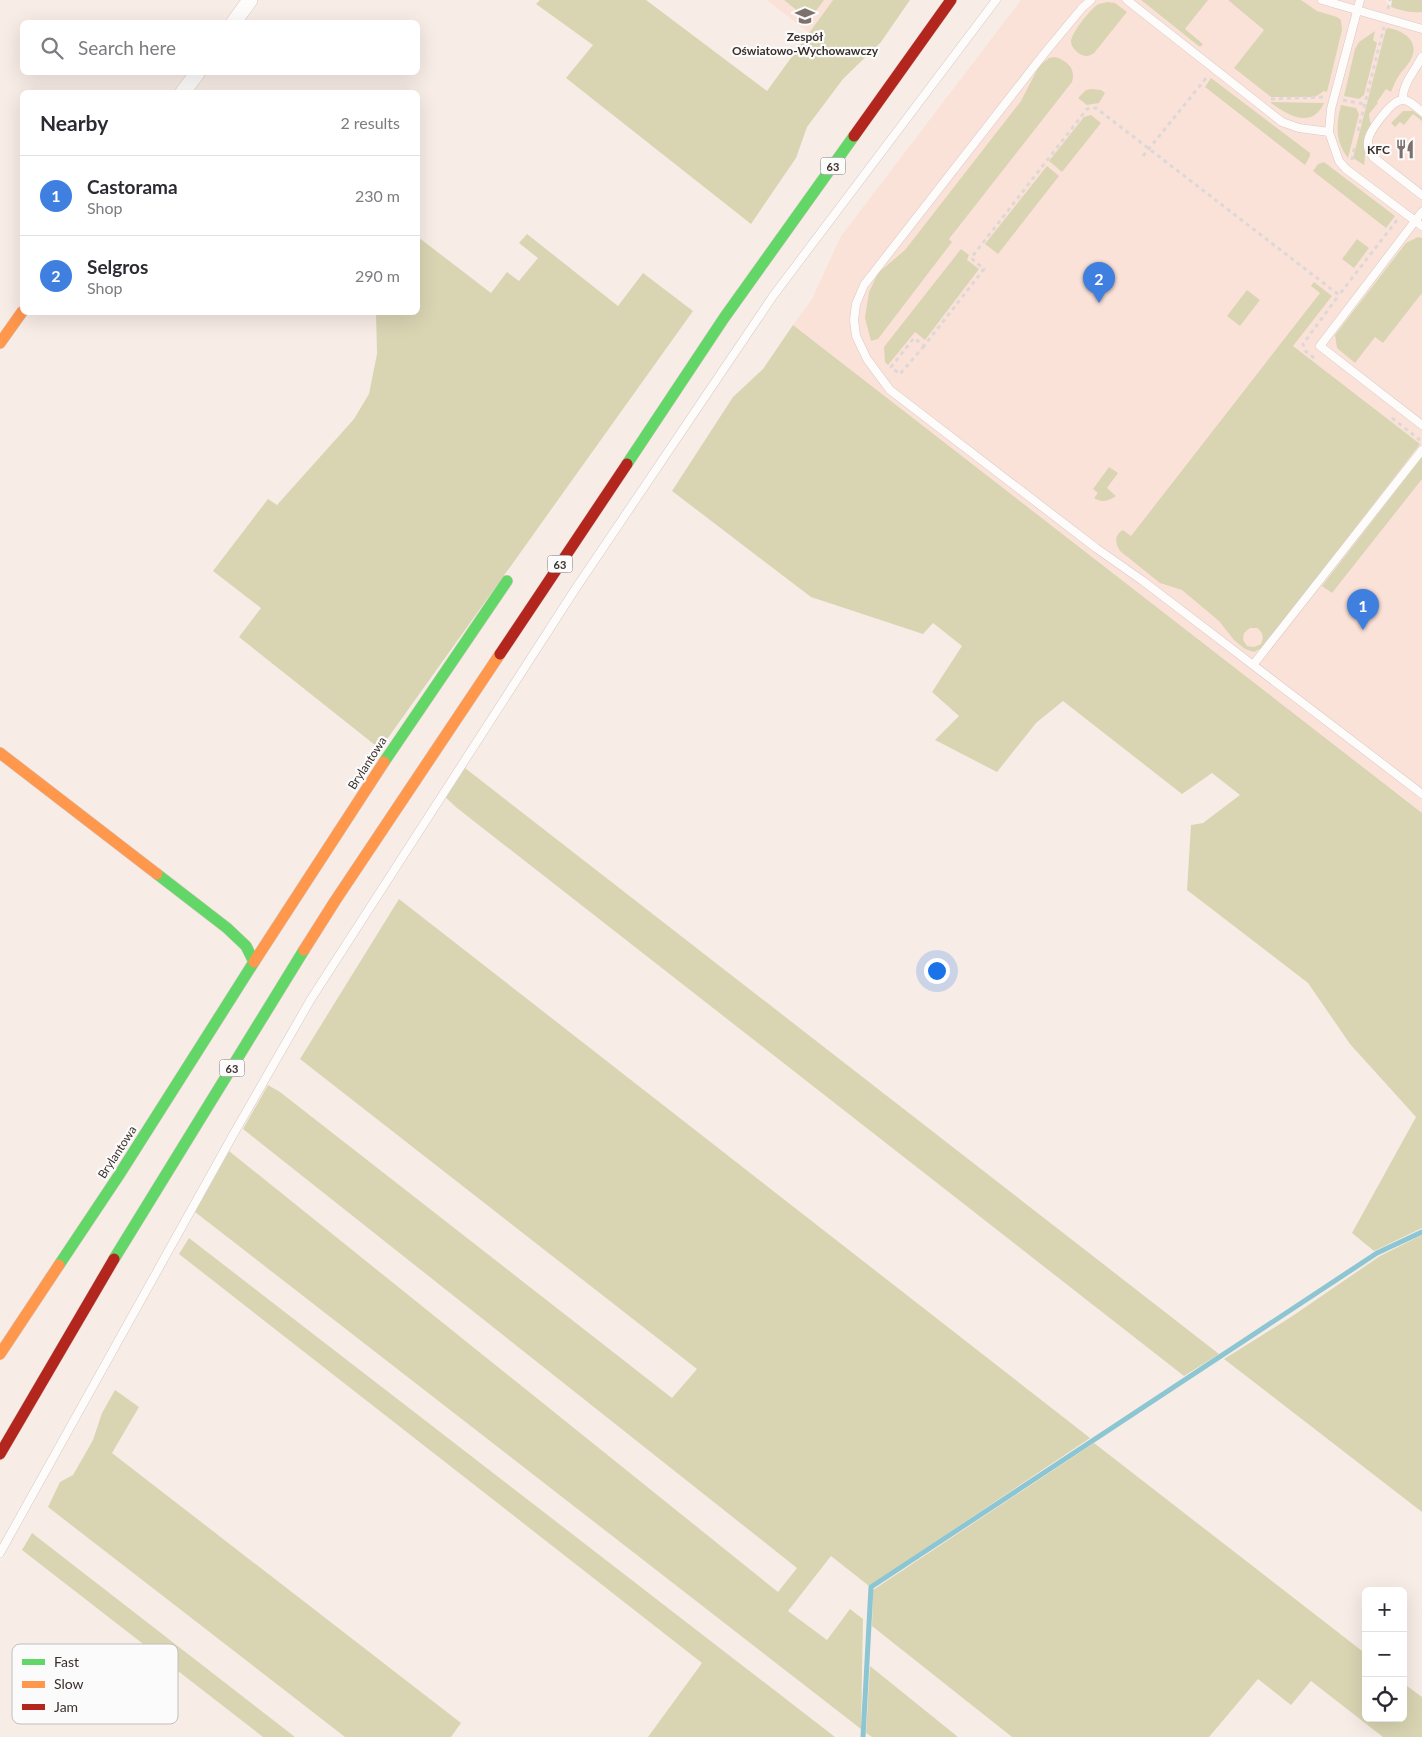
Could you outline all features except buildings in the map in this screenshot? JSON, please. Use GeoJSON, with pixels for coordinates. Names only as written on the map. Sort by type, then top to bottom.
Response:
{"type":"FeatureCollection","features":[{"type":"Feature","properties":{"kind":"main road","name":"63"},"geometry":{"type":"LineString","coordinates":[[0,1454],[110,1266],[335,901],[724,318],[952,0]]}},
{"type":"Feature","properties":{"kind":"main road"},"geometry":{"type":"LineString","coordinates":[[0,343],[20,315]]}},
{"type":"Feature","properties":{"kind":"main road","name":"Brylantowa"},"geometry":{"type":"LineString","coordinates":[[0,1354],[120,1175],[254,962],[397,742],[507,581]]}},
{"type":"Feature","properties":{"kind":"main road"},"geometry":{"type":"LineString","coordinates":[[0,754],[227,928],[246,946],[254,962]]}},
{"type":"Feature","properties":{"kind":"street"},"geometry":{"type":"LineString","coordinates":[[235,20],[250,0]]}},
{"type":"Feature","properties":{"kind":"street"},"geometry":{"type":"LineString","coordinates":[[184,90],[196,75]]}},
{"type":"Feature","properties":{"kind":"lane"},"geometry":{"type":"LineString","coordinates":[[0,1554],[223,1152],[311,999],[574,591],[773,296],[996,0]]}},
{"type":"Feature","properties":{"kind":"lane"},"geometry":{"type":"LineString","coordinates":[[1091,0],[1054,42],[864,285],[856,304],[854,320],[856,336],[867,359],[890,390],[1422,794]]}},
{"type":"Feature","properties":{"kind":"lane"},"geometry":{"type":"LineString","coordinates":[[1127,0],[1282,122],[1300,128],[1329,132]]}},
{"type":"Feature","properties":{"kind":"lane"},"geometry":{"type":"LineString","coordinates":[[1322,0],[1422,29]]}},
{"type":"Feature","properties":{"kind":"lane"},"geometry":{"type":"LineString","coordinates":[[1360,0],[1331,109],[1329,132],[1339,161],[1346,169],[1422,226]]}},
{"type":"Feature","properties":{"kind":"lane"},"geometry":{"type":"LineString","coordinates":[[1402,100],[1406,84],[1422,57]]}},
{"type":"Feature","properties":{"kind":"lane"},"geometry":{"type":"LineString","coordinates":[[1422,112],[1408,101],[1402,100],[1392,104],[1370,134],[1368,143],[1368,151],[1373,157],[1422,195]]}},
{"type":"Feature","properties":{"kind":"lane"},"geometry":{"type":"LineString","coordinates":[[1422,212],[1320,346],[1422,425]]}},
{"type":"Feature","properties":{"kind":"lane"},"geometry":{"type":"LineString","coordinates":[[1253,665],[1422,450]]}},
{"type":"Feature","properties":{"kind":"path"},"geometry":{"type":"LineString","coordinates":[[924,346],[914,338],[891,367],[900,374],[924,346],[984,269],[971,258],[1088,109],[1096,108],[1339,295],[1403,212]]}},
{"type":"Feature","properties":{"kind":"shaded area"},"geometry":{"type":"Polygon","coordinates":[[[540,0],[646,0],[767,91],[833,0],[910,0],[881,42],[843,79],[807,127],[796,158],[751,224],[566,78],[593,45],[536,4],[540,0]]]}},
{"type":"Feature","properties":{"kind":"shaded area","name":"Zespół Oświatowo-Wychowawczy"},"geometry":{"type":"Polygon","coordinates":[[[767,0],[833,0],[809,33],[767,0]]]}},
{"type":"Feature","properties":{"kind":"shaded area"},"geometry":{"type":"Polygon","coordinates":[[[784,0],[824,0],[809,20],[784,0]]]}},
{"type":"Feature","properties":{"kind":"shaded area"},"geometry":{"type":"Polygon","coordinates":[[[1021,0],[1385,0],[1391,7],[1397,10],[1422,12],[1422,813],[793,325],[812,299],[841,236],[1021,0]]]}},
{"type":"Feature","properties":{"kind":"shaded area"},"geometry":{"type":"Polygon","coordinates":[[[1141,0],[1208,0],[1185,29],[1203,44],[1200,47],[1141,0]]]}},
{"type":"Feature","properties":{"kind":"shaded area"},"geometry":{"type":"Polygon","coordinates":[[[1228,0],[1301,0],[1317,11],[1341,20],[1342,30],[1327,92],[1324,91],[1315,97],[1271,97],[1234,68],[1264,30],[1228,0]]]}},
{"type":"Feature","properties":{"kind":"shaded area"},"geometry":{"type":"Polygon","coordinates":[[[1392,0],[1422,0],[1422,12],[1399,10],[1391,7],[1392,0]]]}},
{"type":"Feature","properties":{"kind":"shaded area"},"geometry":{"type":"Polygon","coordinates":[[[1115,3],[1127,12],[1094,53],[1088,56],[1081,55],[1074,49],[1071,43],[1074,32],[1098,4],[1115,3]]]}},
{"type":"Feature","properties":{"kind":"shaded area"},"geometry":{"type":"Polygon","coordinates":[[[1386,29],[1399,31],[1408,37],[1414,51],[1411,60],[1398,77],[1391,92],[1386,89],[1369,114],[1370,122],[1373,125],[1367,135],[1364,165],[1353,158],[1386,29]]]}},
{"type":"Feature","properties":{"kind":"shaded area"},"geometry":{"type":"Polygon","coordinates":[[[1375,31],[1373,40],[1377,43],[1364,95],[1359,99],[1344,96],[1355,49],[1359,42],[1375,31]]]}},
{"type":"Feature","properties":{"kind":"shaded area"},"geometry":{"type":"Polygon","coordinates":[[[1055,57],[1070,66],[1073,73],[1072,82],[949,239],[952,242],[878,339],[871,341],[865,318],[869,292],[878,273],[905,250],[1021,101],[1039,66],[1049,58],[1055,57]]]}},
{"type":"Feature","properties":{"kind":"shaded area"},"geometry":{"type":"Polygon","coordinates":[[[1211,78],[1310,153],[1305,165],[1205,87],[1211,78]]]}},
{"type":"Feature","properties":{"kind":"shaded area"},"geometry":{"type":"Polygon","coordinates":[[[1086,90],[1101,90],[1105,93],[1099,103],[1087,105],[1078,98],[1086,90]]]}},
{"type":"Feature","properties":{"kind":"shaded area"},"geometry":{"type":"Polygon","coordinates":[[[1270,102],[1324,103],[1313,116],[1299,118],[1270,102]]]}},
{"type":"Feature","properties":{"kind":"shaded area"},"geometry":{"type":"Polygon","coordinates":[[[1341,105],[1356,108],[1359,114],[1348,158],[1341,145],[1338,133],[1341,105]]]}},
{"type":"Feature","properties":{"kind":"shaded area"},"geometry":{"type":"Polygon","coordinates":[[[1403,111],[1413,111],[1422,118],[1422,121],[1413,114],[1404,125],[1400,122],[1395,127],[1391,123],[1403,111]]]}},
{"type":"Feature","properties":{"kind":"shaded area"},"geometry":{"type":"Polygon","coordinates":[[[1091,115],[1101,123],[1062,172],[1049,161],[1084,117],[1091,115]]]}},
{"type":"Feature","properties":{"kind":"shaded area"},"geometry":{"type":"Polygon","coordinates":[[[1324,162],[1395,216],[1386,228],[1313,171],[1318,164],[1324,162]]]}},
{"type":"Feature","properties":{"kind":"shaded area"},"geometry":{"type":"Polygon","coordinates":[[[1047,166],[1059,176],[998,254],[985,244],[1047,166]]]}},
{"type":"Feature","properties":{"kind":"shaded area"},"geometry":{"type":"Polygon","coordinates":[[[527,234],[618,306],[643,273],[693,311],[380,749],[239,637],[261,608],[213,571],[268,499],[277,505],[354,419],[369,394],[377,354],[376,315],[420,315],[420,239],[491,293],[507,272],[519,281],[538,258],[519,243],[527,234]]]}},
{"type":"Feature","properties":{"kind":"shaded area"},"geometry":{"type":"Polygon","coordinates":[[[1418,237],[1422,238],[1422,293],[1383,343],[1375,337],[1355,363],[1337,348],[1335,335],[1406,243],[1418,237]]]}},
{"type":"Feature","properties":{"kind":"shaded area"},"geometry":{"type":"Polygon","coordinates":[[[1357,239],[1369,248],[1354,268],[1342,259],[1357,239]]]}},
{"type":"Feature","properties":{"kind":"shaded area"},"geometry":{"type":"Polygon","coordinates":[[[961,249],[969,255],[967,260],[979,269],[925,340],[915,332],[888,365],[885,362],[884,347],[961,249]]]}},
{"type":"Feature","properties":{"kind":"shaded area"},"geometry":{"type":"Polygon","coordinates":[[[1314,282],[1332,296],[1293,346],[1420,444],[1263,647],[1254,652],[1245,649],[1234,640],[1219,621],[1182,590],[1160,583],[1120,551],[1116,539],[1123,530],[1131,536],[1320,293],[1311,286],[1314,282]],[[1250,628],[1244,633],[1243,640],[1247,646],[1254,647],[1261,644],[1261,631],[1257,628],[1250,628]]]}},
{"type":"Feature","properties":{"kind":"shaded area"},"geometry":{"type":"Polygon","coordinates":[[[1247,290],[1260,300],[1240,326],[1227,316],[1247,290]]]}},
{"type":"Feature","properties":{"kind":"shaded area"},"geometry":{"type":"Polygon","coordinates":[[[793,325],[1422,813],[1422,1228],[1374,1251],[1352,1233],[1416,1117],[1350,1044],[1308,983],[1187,890],[1191,825],[1203,823],[1240,795],[1212,773],[1182,794],[1063,701],[1036,723],[997,772],[935,740],[959,716],[932,692],[962,646],[933,623],[923,634],[811,597],[672,491],[733,397],[763,369],[793,325]]]}},
{"type":"Feature","properties":{"kind":"shaded area"},"geometry":{"type":"Polygon","coordinates":[[[1422,457],[1422,479],[1332,593],[1322,586],[1422,457]]]}},
{"type":"Feature","properties":{"kind":"shaded area"},"geometry":{"type":"Polygon","coordinates":[[[1109,467],[1118,473],[1107,488],[1116,496],[1103,501],[1094,498],[1098,493],[1093,489],[1109,467]]]}},
{"type":"Feature","properties":{"kind":"shaded area"},"geometry":{"type":"Polygon","coordinates":[[[465,768],[1219,1354],[1184,1376],[457,808],[445,797],[465,768]]]}},
{"type":"Feature","properties":{"kind":"shaded area"},"geometry":{"type":"Polygon","coordinates":[[[399,899],[1090,1438],[869,1586],[831,1556],[788,1611],[827,1640],[850,1609],[863,1619],[861,1729],[195,1212],[229,1151],[778,1592],[797,1568],[243,1129],[268,1085],[280,1092],[672,1398],[697,1369],[300,1059],[399,899]]]}},
{"type":"Feature","properties":{"kind":"shaded area"},"geometry":{"type":"Polygon","coordinates":[[[1422,1235],[1422,1512],[1224,1359],[1291,1317],[1380,1256],[1422,1235]]]}},
{"type":"Feature","properties":{"kind":"shaded area"},"geometry":{"type":"Polygon","coordinates":[[[189,1238],[835,1737],[648,1737],[702,1663],[179,1254],[189,1238]]]}},
{"type":"Feature","properties":{"kind":"shaded area"},"geometry":{"type":"Polygon","coordinates":[[[115,1390],[139,1407],[112,1453],[461,1723],[451,1737],[345,1737],[48,1507],[60,1482],[73,1475],[93,1440],[102,1413],[115,1390]]]}},
{"type":"Feature","properties":{"kind":"shaded area"},"geometry":{"type":"Polygon","coordinates":[[[1094,1443],[1362,1651],[1362,1721],[1311,1681],[1291,1705],[1258,1679],[1209,1737],[1012,1737],[872,1626],[873,1590],[1094,1443]]]}},
{"type":"Feature","properties":{"kind":"shaded area"},"geometry":{"type":"Polygon","coordinates":[[[32,1533],[175,1644],[143,1644],[22,1550],[32,1533]]]}},
{"type":"Feature","properties":{"kind":"shaded area"},"geometry":{"type":"Polygon","coordinates":[[[178,1646],[295,1737],[263,1737],[178,1671],[178,1646]]]}},
{"type":"Feature","properties":{"kind":"shaded area"},"geometry":{"type":"Polygon","coordinates":[[[870,1666],[958,1737],[872,1737],[866,1733],[870,1666]]]}},
{"type":"Feature","properties":{"kind":"shaded area"},"geometry":{"type":"Polygon","coordinates":[[[1407,1686],[1422,1697],[1422,1737],[1383,1737],[1364,1722],[1407,1722],[1407,1686]]]}},
{"type":"Feature","properties":{"kind":"waterway"},"geometry":{"type":"LineString","coordinates":[[863,1737],[871,1587],[1377,1253],[1422,1232]]}},
{"type":"Feature","properties":{"kind":"traffic: fast"},"geometry":{"type":"LineString","coordinates":[[627,464],[724,318],[854,136]]}},
{"type":"Feature","properties":{"kind":"traffic: fast"},"geometry":{"type":"LineString","coordinates":[[384,762],[507,581]]}},
{"type":"Feature","properties":{"kind":"traffic: fast"},"geometry":{"type":"LineString","coordinates":[[59,1265],[119,1175],[254,962],[246,946],[227,928],[157,874]]}},
{"type":"Feature","properties":{"kind":"traffic: fast"},"geometry":{"type":"LineString","coordinates":[[114,1259],[304,950]]}},
{"type":"Feature","properties":{"kind":"traffic: slow"},"geometry":{"type":"LineString","coordinates":[[0,343],[20,315]]}},
{"type":"Feature","properties":{"kind":"traffic: slow"},"geometry":{"type":"LineString","coordinates":[[304,950],[500,654]]}},
{"type":"Feature","properties":{"kind":"traffic: slow"},"geometry":{"type":"LineString","coordinates":[[0,753],[157,874]]}},
{"type":"Feature","properties":{"kind":"traffic: slow"},"geometry":{"type":"LineString","coordinates":[[254,962],[384,762]]}},
{"type":"Feature","properties":{"kind":"traffic: slow"},"geometry":{"type":"LineString","coordinates":[[0,1354],[59,1265]]}},
{"type":"Feature","properties":{"kind":"traffic: jam"},"geometry":{"type":"LineString","coordinates":[[854,136],[951,0]]}},
{"type":"Feature","properties":{"kind":"traffic: jam"},"geometry":{"type":"LineString","coordinates":[[500,654],[627,464]]}},
{"type":"Feature","properties":{"kind":"traffic: jam"},"geometry":{"type":"LineString","coordinates":[[0,1454],[114,1259]]}},
{"type":"Feature","properties":{"kind":"place","name":"Zespół Oświatowo-Wychowawczy"},"geometry":{"type":"Point","coordinates":[805,16]}},
{"type":"Feature","properties":{"kind":"place","name":"KFC"},"geometry":{"type":"Point","coordinates":[1405,149]}},
{"type":"Feature","properties":{"kind":"place","name":"Selgros"},"geometry":{"type":"Point","coordinates":[1099,303]}},
{"type":"Feature","properties":{"kind":"place","name":"Castorama"},"geometry":{"type":"Point","coordinates":[1363,630]}}]}
